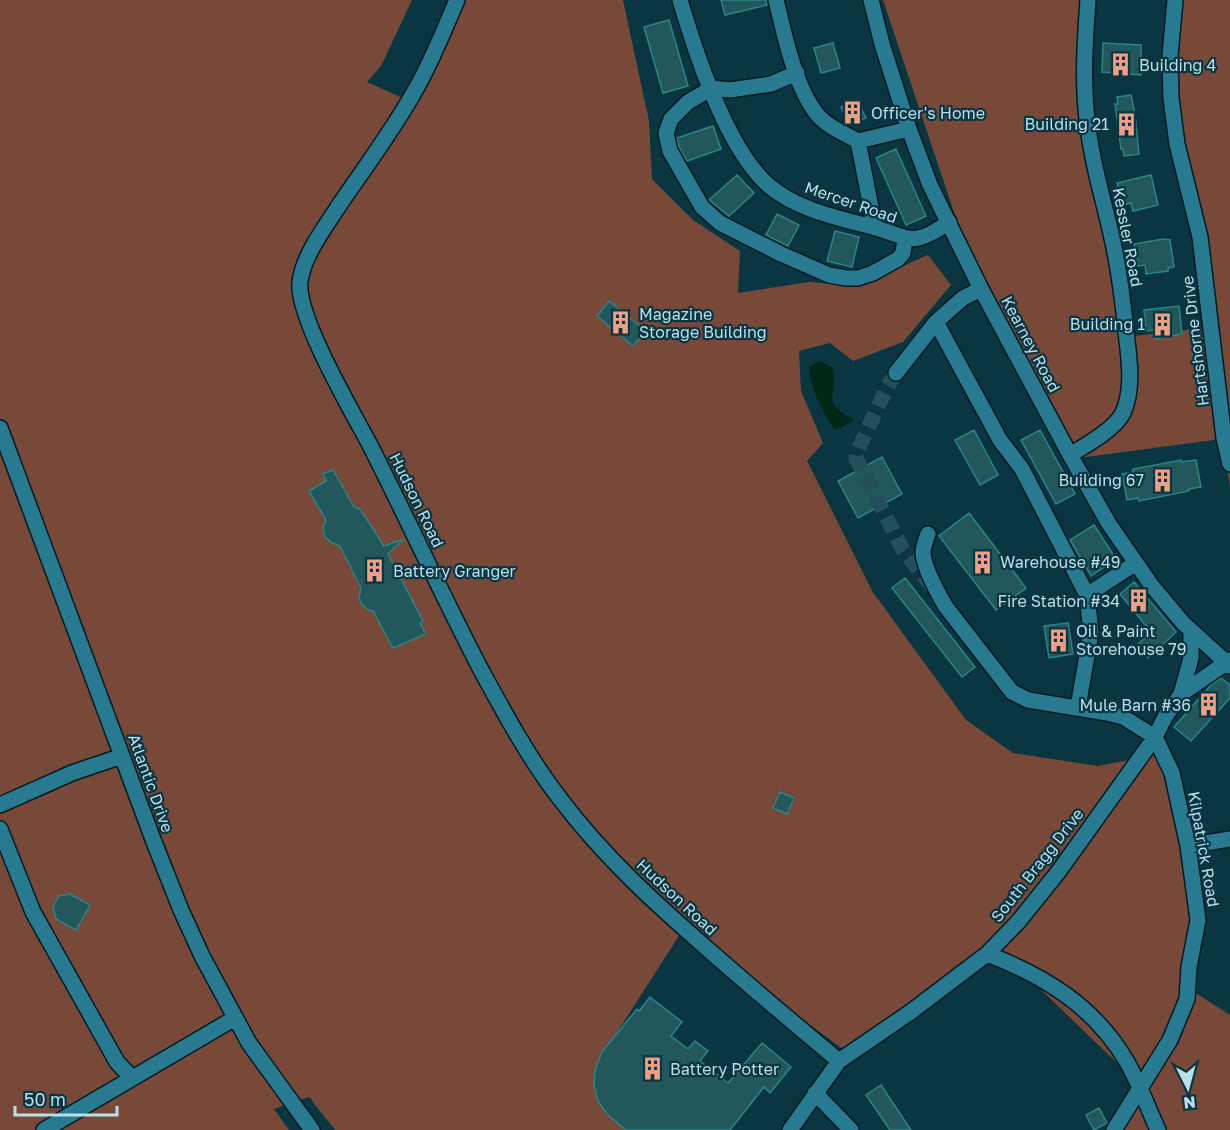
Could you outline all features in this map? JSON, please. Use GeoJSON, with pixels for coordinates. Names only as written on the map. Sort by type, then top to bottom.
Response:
{"type":"FeatureCollection","features":[{"type":"Feature","properties":{"kind":"street","name":"Hudson Road"},"geometry":{"type":"LineString","coordinates":[[457,0],[429,64],[412,96],[326,226],[308,259],[300,277],[303,308],[445,600],[513,729],[542,775],[601,848],[651,900],[839,1061]]}},
{"type":"Feature","properties":{"kind":"street","name":"Mercer Road"},"geometry":{"type":"LineString","coordinates":[[680,0],[728,129],[748,164],[768,184],[793,201],[823,215],[875,228],[905,239],[931,235],[949,222]]}},
{"type":"Feature","properties":{"kind":"street"},"geometry":{"type":"LineString","coordinates":[[776,0],[797,73],[816,112],[834,129],[858,141],[909,129]]}},
{"type":"Feature","properties":{"kind":"street","name":"Kearney Road"},"geometry":{"type":"LineString","coordinates":[[871,0],[882,44],[909,129],[930,185],[981,289],[1070,455],[1109,524],[1152,586],[1191,630],[1228,663]]}},
{"type":"Feature","properties":{"kind":"street","name":"Kessler Road"},"geometry":{"type":"LineString","coordinates":[[1070,455],[1093,441],[1123,414],[1129,380],[1129,351],[1120,277],[1088,128],[1084,77],[1088,0]]}},
{"type":"Feature","properties":{"kind":"street","name":"Hartshorne Drive"},"geometry":{"type":"LineString","coordinates":[[1175,0],[1170,56],[1171,98],[1177,144],[1200,237],[1224,438],[1230,464]]}},
{"type":"Feature","properties":{"kind":"street"},"geometry":{"type":"LineString","coordinates":[[797,73],[771,84],[730,90],[711,88],[679,109],[671,119],[666,134],[670,152],[702,207],[720,224],[829,275],[846,278],[858,278],[873,273],[898,259],[903,253],[905,239]]}},
{"type":"Feature","properties":{"kind":"street"},"geometry":{"type":"LineString","coordinates":[[858,141],[875,228]]}},
{"type":"Feature","properties":{"kind":"street"},"geometry":{"type":"LineString","coordinates":[[896,373],[936,322],[963,297],[981,289]]}},
{"type":"Feature","properties":{"kind":"street"},"geometry":{"type":"LineString","coordinates":[[936,322],[1000,440],[1022,469],[1087,595],[1091,632],[1078,708]]}},
{"type":"Feature","properties":{"kind":"street","name":"Atlantic Drive"},"geometry":{"type":"LineString","coordinates":[[0,428],[122,756],[202,956],[249,1043],[312,1130]]}},
{"type":"Feature","properties":{"kind":"street"},"geometry":{"type":"LineString","coordinates":[[928,534],[924,547],[924,559],[938,594],[946,608],[1012,692],[1028,700],[1123,717],[1155,737]]}},
{"type":"Feature","properties":{"kind":"street"},"geometry":{"type":"LineString","coordinates":[[1087,595],[1136,563]]}},
{"type":"Feature","properties":{"kind":"street","name":"South Bragg Drive"},"geometry":{"type":"LineString","coordinates":[[790,1130],[839,1061],[912,1011],[987,954],[1030,907],[1155,737],[1181,694],[1191,658],[1191,630]]}},
{"type":"Feature","properties":{"kind":"street","name":"South Bragg Drive"},"geometry":{"type":"LineString","coordinates":[[1181,694],[1228,663]]}},
{"type":"Feature","properties":{"kind":"street","name":"Kilpatrick Road"},"geometry":{"type":"LineString","coordinates":[[1114,1130],[1170,1040],[1187,999],[1189,967],[1198,921],[1188,846],[1172,773],[1155,737]]}},
{"type":"Feature","properties":{"kind":"street"},"geometry":{"type":"LineString","coordinates":[[0,805],[72,773],[122,756]]}},
{"type":"Feature","properties":{"kind":"street"},"geometry":{"type":"LineString","coordinates":[[0,829],[33,912],[117,1062],[132,1078]]}},
{"type":"Feature","properties":{"kind":"street"},"geometry":{"type":"LineString","coordinates":[[1188,846],[1230,839]]}},
{"type":"Feature","properties":{"kind":"street"},"geometry":{"type":"LineString","coordinates":[[987,954],[1032,974],[1060,991],[1091,1015],[1119,1048],[1129,1064],[1158,1130]]}},
{"type":"Feature","properties":{"kind":"street"},"geometry":{"type":"LineString","coordinates":[[44,1130],[235,1018]]}},
{"type":"Feature","properties":{"kind":"street"},"geometry":{"type":"LineString","coordinates":[[815,1093],[851,1130]]}},
{"type":"Feature","properties":{"kind":"shaded area"},"geometry":{"type":"Polygon","coordinates":[[[0,0],[412,0],[381,66],[367,82],[416,104],[465,0],[623,0],[649,121],[652,179],[693,220],[740,251],[738,293],[809,282],[858,286],[928,255],[951,285],[903,342],[853,361],[830,343],[799,351],[801,391],[823,443],[807,461],[872,591],[966,720],[1013,753],[1098,766],[1160,754],[1197,903],[1186,987],[1230,1015],[1230,1130],[1120,1130],[1147,1092],[1001,951],[851,1055],[682,931],[604,1053],[644,1130],[335,1130],[309,1097],[274,1109],[289,1130],[0,1130],[0,0]]]}},
{"type":"Feature","properties":{"kind":"shaded area"},"geometry":{"type":"Polygon","coordinates":[[[883,0],[1083,0],[1084,117],[1125,337],[1211,327],[1173,122],[1176,0],[1230,0],[1230,486],[1221,439],[1079,458],[960,230],[883,0]]]}},
{"type":"Feature","properties":{"kind":"shaded area"},"geometry":{"type":"Polygon","coordinates":[[[820,361],[832,367],[833,403],[842,413],[853,419],[852,422],[835,430],[818,400],[810,375],[809,367],[820,361]]]}},
{"type":"Feature","properties":{"kind":"building"},"geometry":{"type":"Polygon","coordinates":[[[721,0],[766,0],[767,5],[725,15],[721,0]]]}},
{"type":"Feature","properties":{"kind":"building"},"geometry":{"type":"Polygon","coordinates":[[[669,20],[688,86],[663,93],[644,27],[669,20]]]}},
{"type":"Feature","properties":{"kind":"building"},"geometry":{"type":"Polygon","coordinates":[[[833,43],[840,68],[821,73],[814,48],[833,43]]]}},
{"type":"Feature","properties":{"kind":"building","name":"Building 4"},"geometry":{"type":"Polygon","coordinates":[[[1103,43],[1141,45],[1141,75],[1102,72],[1103,43]]]}},
{"type":"Feature","properties":{"kind":"building","name":"Building 21"},"geometry":{"type":"Polygon","coordinates":[[[1131,95],[1139,154],[1124,156],[1115,104],[1118,104],[1117,97],[1131,95]]]}},
{"type":"Feature","properties":{"kind":"building","name":"Officer's Home"},"geometry":{"type":"Polygon","coordinates":[[[857,100],[866,118],[850,125],[841,107],[857,100]]]}},
{"type":"Feature","properties":{"kind":"building"},"geometry":{"type":"Polygon","coordinates":[[[713,126],[721,149],[687,161],[677,138],[713,126]]]}},
{"type":"Feature","properties":{"kind":"building"},"geometry":{"type":"Polygon","coordinates":[[[896,149],[926,216],[906,225],[876,158],[896,149]]]}},
{"type":"Feature","properties":{"kind":"building"},"geometry":{"type":"Polygon","coordinates":[[[737,175],[754,193],[729,216],[709,200],[737,175]]]}},
{"type":"Feature","properties":{"kind":"building"},"geometry":{"type":"Polygon","coordinates":[[[1151,175],[1158,205],[1133,211],[1131,203],[1122,205],[1117,183],[1151,175]]]}},
{"type":"Feature","properties":{"kind":"building"},"geometry":{"type":"Polygon","coordinates":[[[777,214],[799,225],[788,246],[766,235],[777,214]]]}},
{"type":"Feature","properties":{"kind":"building"},"geometry":{"type":"Polygon","coordinates":[[[835,231],[859,237],[852,267],[827,261],[835,231]]]}},
{"type":"Feature","properties":{"kind":"building"},"geometry":{"type":"Polygon","coordinates":[[[1170,240],[1174,267],[1168,268],[1168,271],[1146,274],[1145,265],[1138,266],[1134,244],[1170,240]]]}},
{"type":"Feature","properties":{"kind":"building","name":"Magazine Storage Building"},"geometry":{"type":"Polygon","coordinates":[[[609,301],[646,331],[633,346],[597,316],[609,301]]]}},
{"type":"Feature","properties":{"kind":"building","name":"Building 1"},"geometry":{"type":"Polygon","coordinates":[[[1179,306],[1182,334],[1155,339],[1154,330],[1146,331],[1144,310],[1179,306]]]}},
{"type":"Feature","properties":{"kind":"building"},"geometry":{"type":"Polygon","coordinates":[[[974,430],[998,475],[980,485],[955,440],[974,430]]]}},
{"type":"Feature","properties":{"kind":"building"},"geometry":{"type":"Polygon","coordinates":[[[1040,430],[1075,494],[1056,504],[1021,440],[1040,430]]]}},
{"type":"Feature","properties":{"kind":"building"},"geometry":{"type":"Polygon","coordinates":[[[882,457],[902,494],[858,518],[838,481],[882,457]]]}},
{"type":"Feature","properties":{"kind":"building","name":"Building 67"},"geometry":{"type":"Polygon","coordinates":[[[1181,460],[1182,462],[1196,460],[1201,487],[1139,501],[1138,498],[1127,500],[1122,474],[1133,472],[1133,469],[1181,460]]]}},
{"type":"Feature","properties":{"kind":"building","name":"Battery Granger"},"geometry":{"type":"Polygon","coordinates":[[[333,470],[354,507],[360,509],[384,546],[404,539],[388,554],[423,621],[420,623],[426,634],[393,648],[373,611],[361,603],[359,598],[361,588],[340,546],[325,537],[323,529],[326,520],[309,491],[326,481],[323,474],[333,470]]]}},
{"type":"Feature","properties":{"kind":"building","name":"Warehouse #49"},"geometry":{"type":"Polygon","coordinates":[[[969,513],[1026,588],[996,610],[939,536],[969,513]]]}},
{"type":"Feature","properties":{"kind":"building"},"geometry":{"type":"Polygon","coordinates":[[[1094,525],[1116,559],[1091,576],[1070,540],[1094,525]]]}},
{"type":"Feature","properties":{"kind":"building"},"geometry":{"type":"Polygon","coordinates":[[[905,578],[975,667],[962,677],[892,588],[905,578]]]}},
{"type":"Feature","properties":{"kind":"building"},"geometry":{"type":"Polygon","coordinates":[[[1134,582],[1176,632],[1148,658],[1137,645],[1151,632],[1120,594],[1134,582]]]}},
{"type":"Feature","properties":{"kind":"building","name":"Oil & Paint Storehouse 79"},"geometry":{"type":"Polygon","coordinates":[[[1068,623],[1073,654],[1049,658],[1044,626],[1068,623]]]}},
{"type":"Feature","properties":{"kind":"building","name":"Mule Barn #36"},"geometry":{"type":"Polygon","coordinates":[[[1221,678],[1230,685],[1230,698],[1191,741],[1174,727],[1211,685],[1221,678]]]}},
{"type":"Feature","properties":{"kind":"building"},"geometry":{"type":"Polygon","coordinates":[[[780,792],[794,798],[787,814],[773,808],[780,792]]]}},
{"type":"Feature","properties":{"kind":"building"},"geometry":{"type":"Polygon","coordinates":[[[70,894],[90,905],[76,930],[56,919],[53,907],[59,896],[70,894]]]}},
{"type":"Feature","properties":{"kind":"building","name":"Battery Potter"},"geometry":{"type":"Polygon","coordinates":[[[650,997],[682,1022],[671,1036],[688,1049],[695,1041],[708,1051],[700,1061],[728,1083],[762,1043],[791,1067],[770,1093],[764,1087],[730,1130],[626,1130],[608,1115],[599,1103],[594,1087],[595,1070],[602,1052],[637,1009],[639,1011],[650,997]]]}},
{"type":"Feature","properties":{"kind":"building"},"geometry":{"type":"Polygon","coordinates":[[[881,1085],[911,1130],[890,1130],[866,1095],[881,1085]]]}},
{"type":"Feature","properties":{"kind":"building"},"geometry":{"type":"Polygon","coordinates":[[[1099,1108],[1107,1123],[1094,1130],[1086,1115],[1099,1108]]]}},
{"type":"Feature","properties":{"kind":"tunnel"},"geometry":{"type":"LineString","coordinates":[[896,373],[887,387],[856,458],[903,550],[933,588]]}},
{"type":"Feature","properties":{"kind":"place","name":"Building 4"},"geometry":{"type":"Point","coordinates":[1121,65]}},
{"type":"Feature","properties":{"kind":"place","name":"Officer's Home"},"geometry":{"type":"Point","coordinates":[853,113]}},
{"type":"Feature","properties":{"kind":"place","name":"Building 21"},"geometry":{"type":"Point","coordinates":[1127,124]}},
{"type":"Feature","properties":{"kind":"place","name":"Magazine Storage Building"},"geometry":{"type":"Point","coordinates":[621,323]}},
{"type":"Feature","properties":{"kind":"place","name":"Building 1"},"geometry":{"type":"Point","coordinates":[1163,324]}},
{"type":"Feature","properties":{"kind":"place","name":"Building 67"},"geometry":{"type":"Point","coordinates":[1162,480]}},
{"type":"Feature","properties":{"kind":"place","name":"Warehouse #49"},"geometry":{"type":"Point","coordinates":[982,562]}},
{"type":"Feature","properties":{"kind":"place","name":"Battery Granger"},"geometry":{"type":"Point","coordinates":[375,571]}},
{"type":"Feature","properties":{"kind":"place","name":"Fire Station #34"},"geometry":{"type":"Point","coordinates":[1138,601]}},
{"type":"Feature","properties":{"kind":"place","name":"Oil & Paint Storehouse 79"},"geometry":{"type":"Point","coordinates":[1058,640]}},
{"type":"Feature","properties":{"kind":"place","name":"Mule Barn #36"},"geometry":{"type":"Point","coordinates":[1209,705]}},
{"type":"Feature","properties":{"kind":"place","name":"Battery Potter"},"geometry":{"type":"Point","coordinates":[652,1069]}}]}
